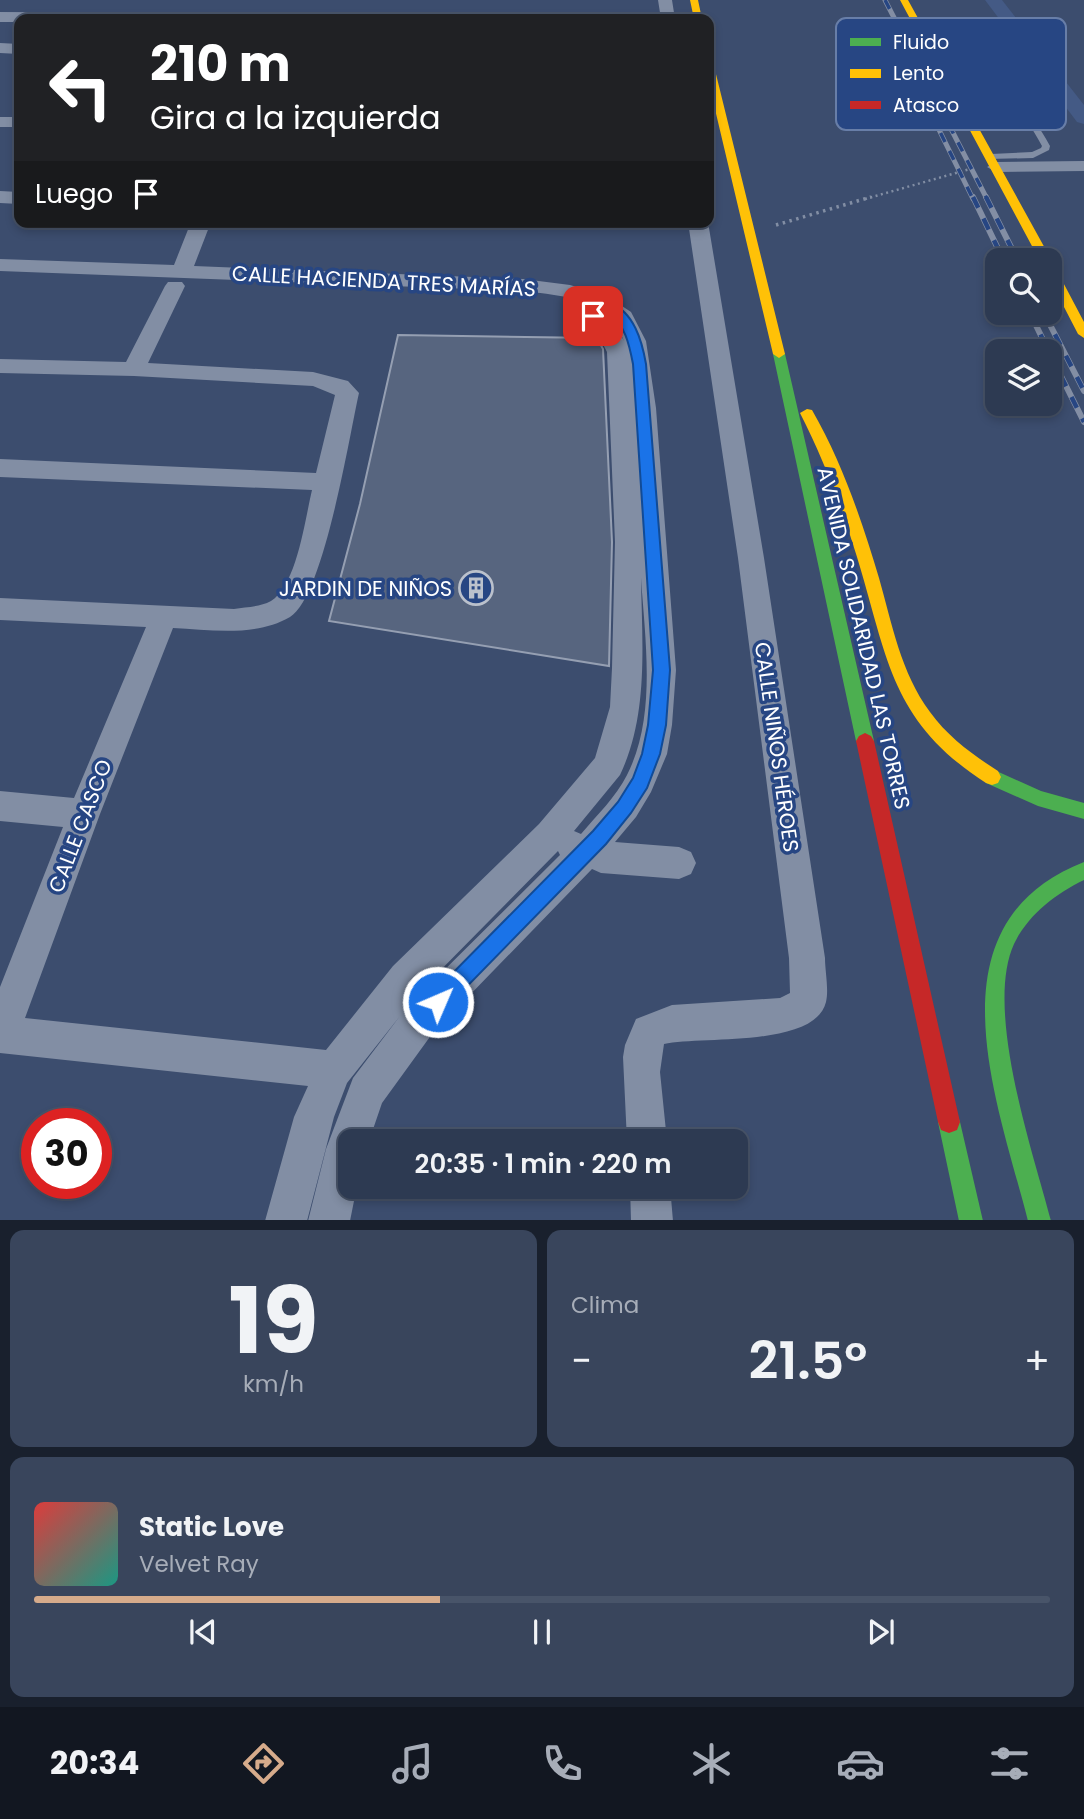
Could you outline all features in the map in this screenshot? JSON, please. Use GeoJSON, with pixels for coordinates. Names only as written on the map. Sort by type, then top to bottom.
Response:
{"type":"FeatureCollection","features":[{"type":"Feature","properties":{"kind":"main road"},"geometry":{"type":"LineString","coordinates":[[904,0],[914,18]]}},
{"type":"Feature","properties":{"kind":"main road","name":"AVENIDA SOLIDARIDAD LAS TORRES"},"geometry":{"type":"LineString","coordinates":[[714,86],[782,368],[971,1220]]}},
{"type":"Feature","properties":{"kind":"main road"},"geometry":{"type":"LineString","coordinates":[[976,130],[1039,248]]}},
{"type":"Feature","properties":{"kind":"main road"},"geometry":{"type":"LineString","coordinates":[[1062,292],[1084,334]]}},
{"type":"Feature","properties":{"kind":"main road"},"geometry":{"type":"LineString","coordinates":[[782,368],[821,438],[850,506],[900,674],[919,712],[962,755],[989,774],[1050,803],[1084,811]]}},
{"type":"Feature","properties":{"kind":"main road"},"geometry":{"type":"LineString","coordinates":[[1040,1220],[1004,1069],[996,1007],[998,965],[1009,936],[1022,913],[1063,879],[1084,871]]}},
{"type":"Feature","properties":{"kind":"street"},"geometry":{"type":"LineString","coordinates":[[994,162],[1084,166]]}},
{"type":"Feature","properties":{"kind":"street"},"geometry":{"type":"LineString","coordinates":[[134,369],[178,279],[199,228]]}},
{"type":"Feature","properties":{"kind":"street","name":"CALLE NIÑOS HÉROES"},"geometry":{"type":"LineString","coordinates":[[646,1129],[642,1057],[648,1035],[658,1027],[780,1016],[797,1012],[808,1001],[807,958],[751,558],[699,228]]}},
{"type":"Feature","properties":{"kind":"street","name":"CALLE HACIENDA TRES MARÍAS"},"geometry":{"type":"LineString","coordinates":[[0,265],[52,275]]}},
{"type":"Feature","properties":{"kind":"street","name":"CALLE HACIENDA TRES MARÍAS"},"geometry":{"type":"LineString","coordinates":[[0,281],[52,275],[273,283],[523,299],[601,311]]}},
{"type":"Feature","properties":{"kind":"street"},"geometry":{"type":"LineString","coordinates":[[286,1220],[314,1117],[334,1070],[406,979],[551,835],[609,765],[625,708],[628,542],[618,352],[601,311]]}},
{"type":"Feature","properties":{"kind":"street"},"geometry":{"type":"LineString","coordinates":[[329,1220],[346,1149],[367,1092],[419,1021],[586,852],[625,807],[640,782],[651,754],[657,725],[662,670],[639,364],[630,328],[601,311]]}},
{"type":"Feature","properties":{"kind":"street"},"geometry":{"type":"LineString","coordinates":[[0,366],[134,369],[313,379],[340,386],[347,393],[305,565],[292,598],[278,610],[264,616],[234,620],[163,619],[0,609]]}},
{"type":"Feature","properties":{"kind":"street"},"geometry":{"type":"LineString","coordinates":[[0,468],[326,482]]}},
{"type":"Feature","properties":{"kind":"street","name":"CALLE CASCO"},"geometry":{"type":"LineString","coordinates":[[0,1034],[84,814],[163,619]]}},
{"type":"Feature","properties":{"kind":"street"},"geometry":{"type":"LineString","coordinates":[[0,806],[84,814]]}},
{"type":"Feature","properties":{"kind":"street"},"geometry":{"type":"LineString","coordinates":[[551,835],[601,857],[679,863]]}},
{"type":"Feature","properties":{"kind":"street"},"geometry":{"type":"LineString","coordinates":[[0,1034],[334,1070]]}},
{"type":"Feature","properties":{"kind":"street"},"geometry":{"type":"LineString","coordinates":[[651,1199],[652,1220]]}},
{"type":"Feature","properties":{"kind":"lane"},"geometry":{"type":"LineString","coordinates":[[994,162],[1045,150],[1046,146],[1038,130]]}},
{"type":"Feature","properties":{"kind":"path"},"geometry":{"type":"LineString","coordinates":[[751,232],[994,162]]}},
{"type":"Feature","properties":{"kind":"building"},"geometry":{"type":"Polygon","coordinates":[[[398,335],[597,338],[603,349],[612,542],[609,666],[329,621],[360,504],[398,335]]]}},
{"type":"Feature","properties":{"kind":"waterway"},"geometry":{"type":"LineString","coordinates":[[993,0],[1007,18]]}},
{"type":"Feature","properties":{"kind":"waterway"},"geometry":{"type":"LineString","coordinates":[[1066,95],[1084,118]]}},
{"type":"Feature","properties":{"kind":"railway"},"geometry":{"type":"LineString","coordinates":[[885,0],[894,18]]}},
{"type":"Feature","properties":{"kind":"railway"},"geometry":{"type":"LineString","coordinates":[[939,130],[973,199]]}},
{"type":"Feature","properties":{"kind":"railway"},"geometry":{"type":"LineString","coordinates":[[952,130],[987,199]]}},
{"type":"Feature","properties":{"kind":"railway"},"geometry":{"type":"LineString","coordinates":[[973,197],[998,248]]}},
{"type":"Feature","properties":{"kind":"railway"},"geometry":{"type":"LineString","coordinates":[[987,199],[1012,248]]}},
{"type":"Feature","properties":{"kind":"railway"},"geometry":{"type":"LineString","coordinates":[[1036,325],[1043,339]]}},
{"type":"Feature","properties":{"kind":"railway"},"geometry":{"type":"LineString","coordinates":[[1050,325],[1084,391]]}},
{"type":"Feature","properties":{"kind":"railway"},"geometry":{"type":"LineString","coordinates":[[1062,378],[1084,422]]}},
{"type":"Feature","properties":{"kind":"traffic: fast"},"geometry":{"type":"LineString","coordinates":[[779,354],[865,741]]}},
{"type":"Feature","properties":{"kind":"traffic: fast"},"geometry":{"type":"LineString","coordinates":[[992,777],[1038,798],[1084,811]]}},
{"type":"Feature","properties":{"kind":"traffic: fast"},"geometry":{"type":"LineString","coordinates":[[1040,1220],[1005,1085],[995,1012],[996,979],[1002,950],[1015,923],[1046,892],[1084,871]]}},
{"type":"Feature","properties":{"kind":"traffic: fast"},"geometry":{"type":"LineString","coordinates":[[949,1122],[971,1220]]}},
{"type":"Feature","properties":{"kind":"traffic: slow"},"geometry":{"type":"LineString","coordinates":[[694,0],[697,14]]}},
{"type":"Feature","properties":{"kind":"traffic: slow"},"geometry":{"type":"LineString","coordinates":[[904,0],[914,18]]}},
{"type":"Feature","properties":{"kind":"traffic: slow"},"geometry":{"type":"LineString","coordinates":[[714,87],[779,354]]}},
{"type":"Feature","properties":{"kind":"traffic: slow"},"geometry":{"type":"LineString","coordinates":[[975,130],[1039,248]]}},
{"type":"Feature","properties":{"kind":"traffic: slow"},"geometry":{"type":"LineString","coordinates":[[1062,292],[1084,334]]}},
{"type":"Feature","properties":{"kind":"traffic: slow"},"geometry":{"type":"LineString","coordinates":[[807,413],[843,494],[865,557],[890,645],[909,694],[925,720],[942,739],[992,777]]}},
{"type":"Feature","properties":{"kind":"traffic: jam"},"geometry":{"type":"LineString","coordinates":[[865,741],[949,1122]]}},
{"type":"Feature","properties":{"kind":"place","name":"JARDIN DE NIÑOS"},"geometry":{"type":"Point","coordinates":[476,588]}},
{"type":"Feature","properties":{"kind":"route"},"geometry":{"type":"LineString","coordinates":[[438,1002],[599,838],[625,807],[640,782],[651,754],[657,725],[662,670],[639,364],[635,341],[623,317],[610,307],[593,316]]}}]}
